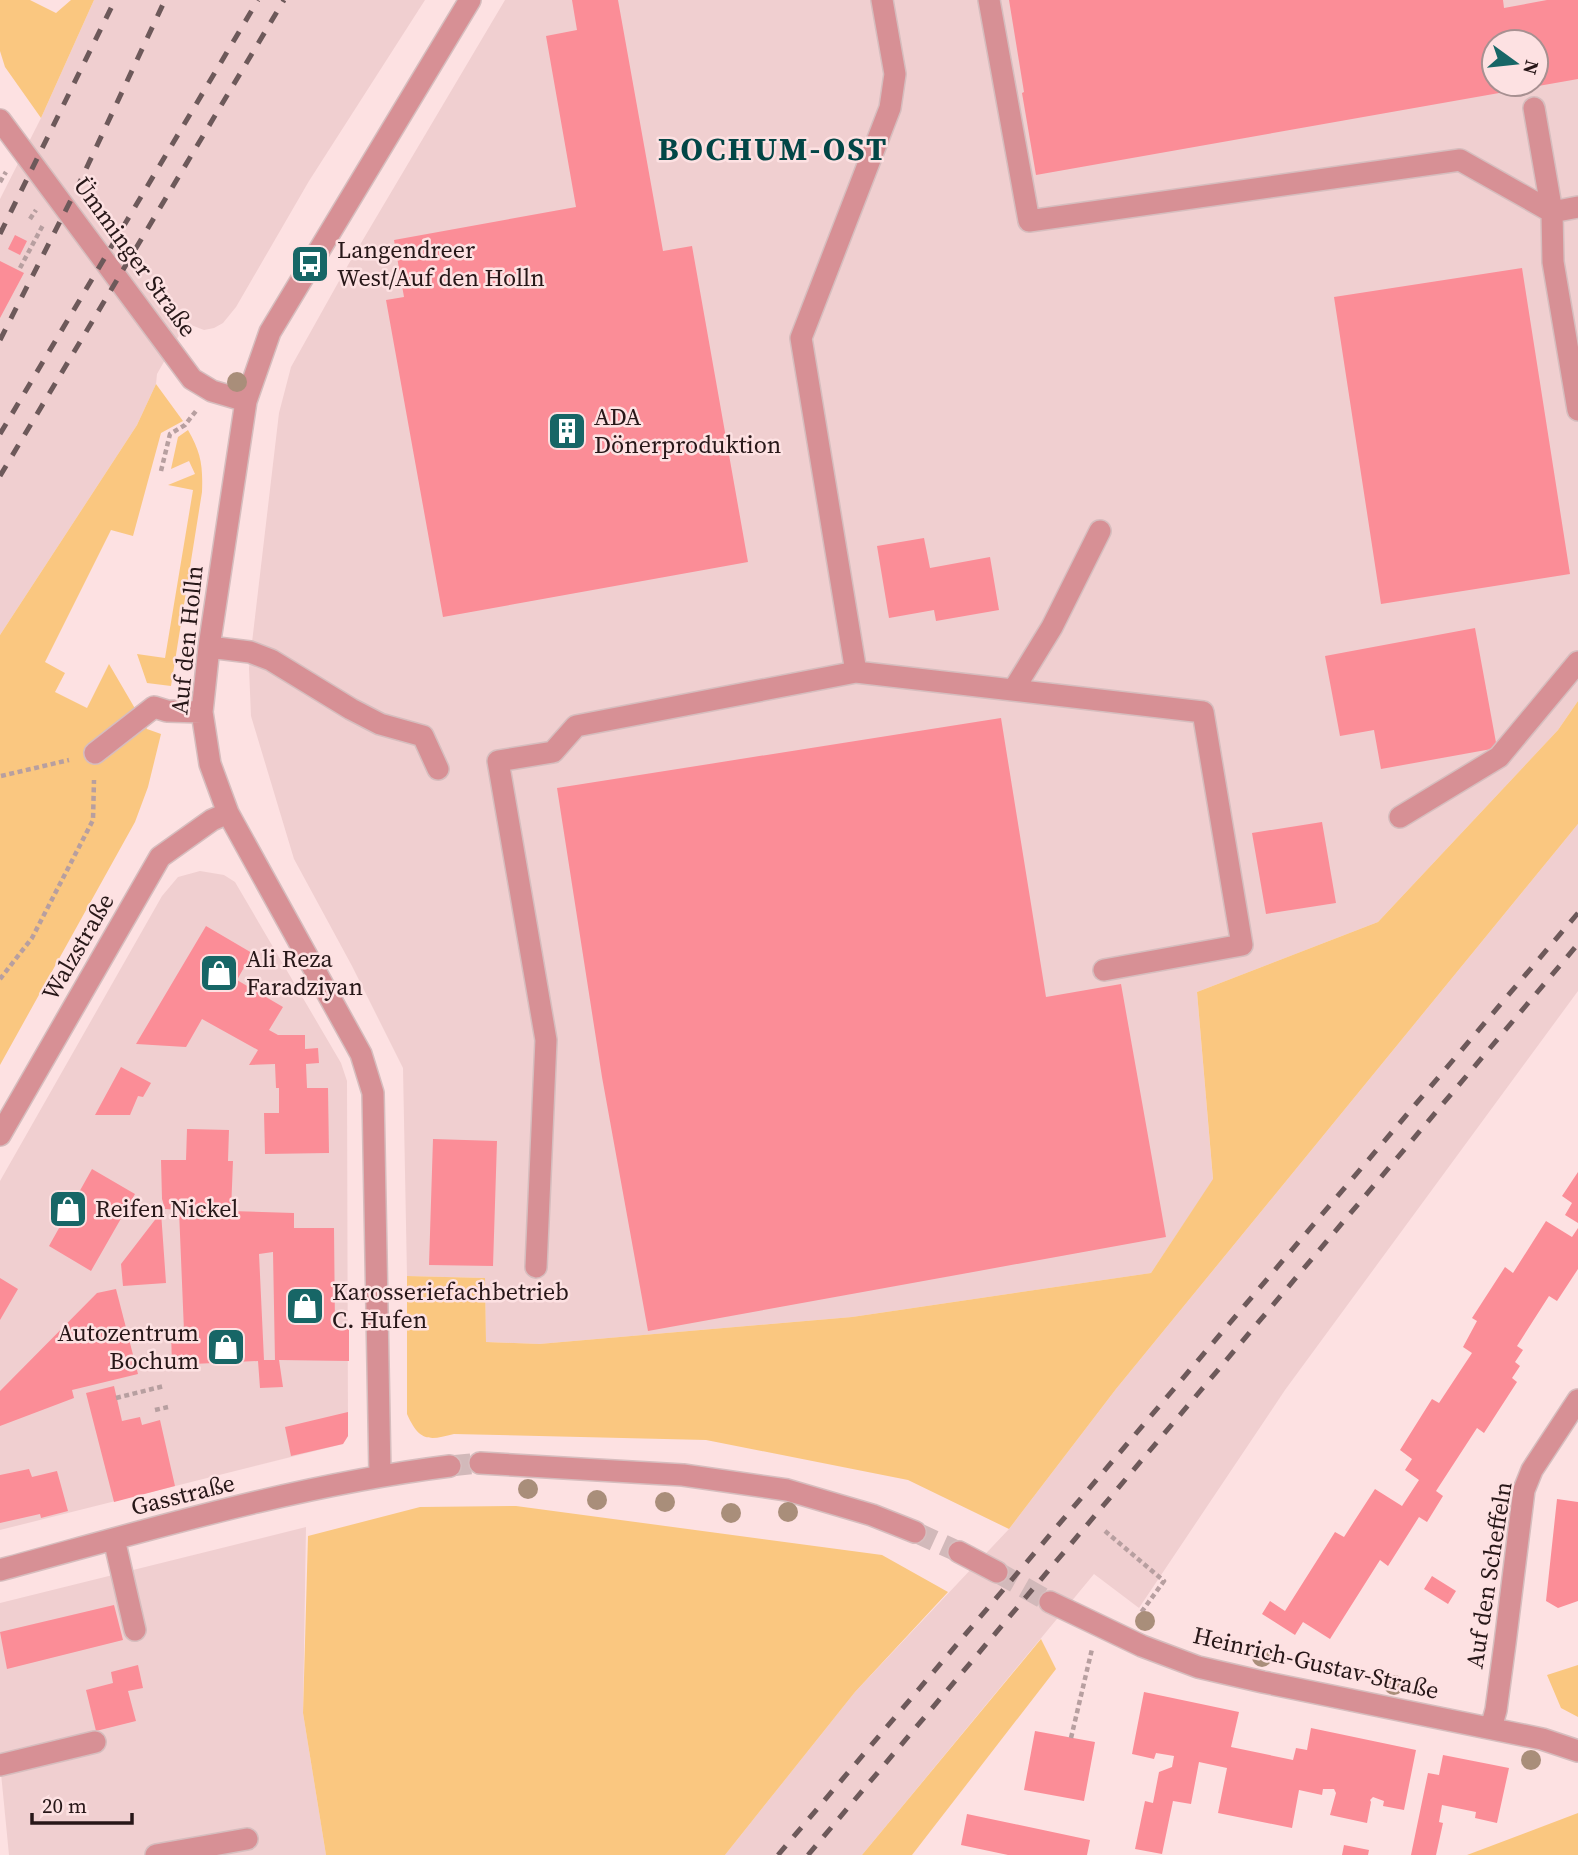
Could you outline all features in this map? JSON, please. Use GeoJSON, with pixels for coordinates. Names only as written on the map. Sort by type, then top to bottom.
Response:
{"type":"FeatureCollection","features":[{"type":"Feature","properties":{"kind":"street","name":"Auf den Holln"},"geometry":{"type":"LineString","coordinates":[[380,1474],[373,1093],[362,1054],[228,813],[210,764],[202,712],[209,647],[246,401],[271,332],[470,0]]}},
{"type":"Feature","properties":{"kind":"street"},"geometry":{"type":"LineString","coordinates":[[856,672],[801,338],[890,108],[895,74],[882,0]]}},
{"type":"Feature","properties":{"kind":"street"},"geometry":{"type":"LineString","coordinates":[[989,0],[1029,221],[1460,160],[1552,212],[1578,206]]}},
{"type":"Feature","properties":{"kind":"street"},"geometry":{"type":"LineString","coordinates":[[1534,108],[1552,212],[1553,262],[1578,410]]}},
{"type":"Feature","properties":{"kind":"street","name":"Ümminger Straße"},"geometry":{"type":"LineString","coordinates":[[0,120],[192,379],[212,391],[246,401]]}},
{"type":"Feature","properties":{"kind":"street"},"geometry":{"type":"LineString","coordinates":[[1014,689],[1052,627],[1100,531]]}},
{"type":"Feature","properties":{"kind":"street"},"geometry":{"type":"LineString","coordinates":[[209,647],[250,652],[271,660],[380,724],[422,736],[438,769]]}},
{"type":"Feature","properties":{"kind":"street"},"geometry":{"type":"LineString","coordinates":[[1400,817],[1499,757],[1578,662]]}},
{"type":"Feature","properties":{"kind":"street"},"geometry":{"type":"LineString","coordinates":[[536,1267],[546,1040],[498,761],[553,752],[576,726],[856,672],[1203,712],[1242,945],[1104,970]]}},
{"type":"Feature","properties":{"kind":"street"},"geometry":{"type":"LineString","coordinates":[[95,753],[154,706],[167,711],[202,712]]}},
{"type":"Feature","properties":{"kind":"street","name":"Walzstraße"},"geometry":{"type":"LineString","coordinates":[[0,1135],[160,857],[212,820],[228,813]]}},
{"type":"Feature","properties":{"kind":"street","name":"Auf den Scheffeln"},"geometry":{"type":"LineString","coordinates":[[1490,1728],[1501,1670],[1524,1490],[1532,1470],[1578,1400]]}},
{"type":"Feature","properties":{"kind":"street"},"geometry":{"type":"LineString","coordinates":[[480,1463],[683,1475],[787,1490],[872,1515],[915,1532]]}},
{"type":"Feature","properties":{"kind":"street"},"geometry":{"type":"LineString","coordinates":[[380,1474],[450,1466]]}},
{"type":"Feature","properties":{"kind":"street","name":"Gasstraße"},"geometry":{"type":"LineString","coordinates":[[0,1570],[114,1539],[380,1474]]}},
{"type":"Feature","properties":{"kind":"street"},"geometry":{"type":"LineString","coordinates":[[114,1539],[135,1630]]}},
{"type":"Feature","properties":{"kind":"street"},"geometry":{"type":"LineString","coordinates":[[959,1552],[997,1572]]}},
{"type":"Feature","properties":{"kind":"street","name":"Heinrich-Gustav-Straße"},"geometry":{"type":"LineString","coordinates":[[1050,1602],[1122,1637],[1198,1667],[1542,1739],[1578,1751]]}},
{"type":"Feature","properties":{"kind":"street"},"geometry":{"type":"LineString","coordinates":[[0,1765],[95,1742]]}},
{"type":"Feature","properties":{"kind":"street"},"geometry":{"type":"LineString","coordinates":[[156,1855],[247,1839]]}},
{"type":"Feature","properties":{"kind":"path"},"geometry":{"type":"LineString","coordinates":[[20,268],[58,196]]}},
{"type":"Feature","properties":{"kind":"path"},"geometry":{"type":"LineString","coordinates":[[160,471],[170,434],[185,425]]}},
{"type":"Feature","properties":{"kind":"path"},"geometry":{"type":"LineString","coordinates":[[0,979],[32,939],[93,820],[95,753],[1,776]]}},
{"type":"Feature","properties":{"kind":"path"},"geometry":{"type":"LineString","coordinates":[[116,1398],[164,1386]]}},
{"type":"Feature","properties":{"kind":"path"},"geometry":{"type":"LineString","coordinates":[[155,1410],[168,1407]]}},
{"type":"Feature","properties":{"kind":"path"},"geometry":{"type":"LineString","coordinates":[[1105,1531],[1164,1581],[1122,1637]]}},
{"type":"Feature","properties":{"kind":"path"},"geometry":{"type":"LineString","coordinates":[[1071,1738],[1085,1679]]}},
{"type":"Feature","properties":{"kind":"shaded area"},"geometry":{"type":"Polygon","coordinates":[[[0,0],[30,0],[56,13],[71,0],[94,0],[41,118],[5,67],[0,51],[0,0]]]}},
{"type":"Feature","properties":{"kind":"shaded area"},"geometry":{"type":"Polygon","coordinates":[[[94,0],[425,0],[309,181],[236,307],[223,323],[214,328],[204,330],[186,323],[157,374],[156,384],[137,425],[0,635],[0,199],[41,118],[94,0]]]}},
{"type":"Feature","properties":{"kind":"shaded area"},"geometry":{"type":"Polygon","coordinates":[[[505,0],[1578,0],[1578,701],[1558,730],[1378,922],[1197,992],[1213,1180],[1151,1273],[852,1317],[539,1344],[486,1342],[485,1278],[407,1276],[403,1068],[294,859],[251,716],[249,668],[279,413],[291,367],[348,265],[505,0]]]}},
{"type":"Feature","properties":{"kind":"shaded area"},"geometry":{"type":"Polygon","coordinates":[[[156,384],[183,421],[161,433],[133,536],[111,530],[45,662],[65,673],[55,692],[87,708],[109,664],[147,729],[161,734],[148,787],[135,822],[0,1065],[0,635],[137,425],[156,384]]]}},
{"type":"Feature","properties":{"kind":"shaded area"},"geometry":{"type":"Polygon","coordinates":[[[188,430],[200,460],[202,492],[171,686],[147,683],[137,654],[165,658],[193,490],[168,485],[195,474],[189,461],[171,469],[178,437],[188,430]]]}},
{"type":"Feature","properties":{"kind":"shaded area"},"geometry":{"type":"Polygon","coordinates":[[[1578,701],[1578,824],[1116,1389],[1009,1529],[908,1480],[706,1440],[454,1434],[431,1438],[420,1434],[411,1423],[407,1414],[407,1276],[485,1278],[486,1342],[539,1344],[852,1317],[1151,1273],[1213,1179],[1197,992],[1378,922],[1558,730],[1578,701]]]}},
{"type":"Feature","properties":{"kind":"shaded area"},"geometry":{"type":"Polygon","coordinates":[[[1578,824],[1578,991],[1285,1390],[1139,1608],[1094,1574],[862,1855],[725,1855],[855,1692],[1009,1529],[1116,1389],[1578,824]]]}},
{"type":"Feature","properties":{"kind":"shaded area"},"geometry":{"type":"Polygon","coordinates":[[[200,871],[224,875],[235,882],[341,1063],[347,1081],[348,1436],[343,1444],[0,1530],[0,1181],[162,896],[178,877],[200,871]]]}},
{"type":"Feature","properties":{"kind":"shaded area"},"geometry":{"type":"Polygon","coordinates":[[[516,1506],[882,1555],[948,1592],[855,1692],[725,1855],[326,1855],[303,1713],[308,1536],[420,1507],[516,1506]]]}},
{"type":"Feature","properties":{"kind":"shaded area"},"geometry":{"type":"Polygon","coordinates":[[[306,1527],[303,1713],[326,1855],[9,1855],[0,1763],[0,1603],[306,1527]]]}},
{"type":"Feature","properties":{"kind":"shaded area"},"geometry":{"type":"Polygon","coordinates":[[[1041,1639],[1056,1669],[912,1855],[862,1855],[1041,1639]]]}},
{"type":"Feature","properties":{"kind":"shaded area"},"geometry":{"type":"Polygon","coordinates":[[[1578,1665],[1578,1717],[1561,1708],[1547,1675],[1578,1665]]]}},
{"type":"Feature","properties":{"kind":"shaded area"},"geometry":{"type":"Polygon","coordinates":[[[1578,1813],[1578,1855],[1467,1855],[1578,1813]]]}},
{"type":"Feature","properties":{"kind":"building","name":"ADA Dönerproduktion"},"geometry":{"type":"Polygon","coordinates":[[[572,0],[618,0],[663,251],[692,246],[748,562],[443,617],[386,300],[404,297],[394,240],[576,207],[546,36],[577,30],[572,0]]]}},
{"type":"Feature","properties":{"kind":"building"},"geometry":{"type":"Polygon","coordinates":[[[1009,0],[1503,0],[1504,8],[1547,0],[1578,0],[1578,79],[1550,84],[1550,28],[1480,28],[1480,96],[1036,175],[1022,93],[1024,92],[1009,0]]]}},
{"type":"Feature","properties":{"kind":"building"},"geometry":{"type":"Polygon","coordinates":[[[15,235],[27,241],[20,255],[8,249],[15,235]]]}},
{"type":"Feature","properties":{"kind":"building"},"geometry":{"type":"Polygon","coordinates":[[[0,261],[24,273],[0,318],[0,261]]]}},
{"type":"Feature","properties":{"kind":"building"},"geometry":{"type":"Polygon","coordinates":[[[1522,268],[1570,574],[1381,604],[1334,297],[1522,268]]]}},
{"type":"Feature","properties":{"kind":"building"},"geometry":{"type":"Polygon","coordinates":[[[924,538],[930,568],[990,557],[999,610],[936,621],[934,610],[889,618],[877,546],[924,538]]]}},
{"type":"Feature","properties":{"kind":"building"},"geometry":{"type":"Polygon","coordinates":[[[1475,628],[1497,748],[1381,769],[1374,730],[1340,736],[1325,656],[1475,628]]]}},
{"type":"Feature","properties":{"kind":"building"},"geometry":{"type":"Polygon","coordinates":[[[1001,718],[1046,997],[1121,984],[1166,1237],[648,1331],[602,1077],[557,788],[1001,718]]]}},
{"type":"Feature","properties":{"kind":"building"},"geometry":{"type":"Polygon","coordinates":[[[1322,822],[1336,903],[1266,914],[1252,833],[1322,822]]]}},
{"type":"Feature","properties":{"kind":"building"},"geometry":{"type":"Polygon","coordinates":[[[206,926],[252,953],[237,980],[283,1007],[269,1030],[278,1035],[305,1035],[305,1049],[318,1048],[319,1063],[306,1064],[307,1088],[328,1088],[329,1153],[265,1154],[264,1113],[279,1113],[279,1088],[276,1088],[275,1064],[249,1065],[258,1050],[202,1019],[186,1047],[136,1044],[206,926]]]}},
{"type":"Feature","properties":{"kind":"building"},"geometry":{"type":"Polygon","coordinates":[[[121,1067],[151,1083],[143,1097],[138,1096],[130,1115],[95,1115],[121,1067]]]}},
{"type":"Feature","properties":{"kind":"building"},"geometry":{"type":"Polygon","coordinates":[[[187,1129],[229,1130],[228,1161],[233,1161],[231,1211],[294,1213],[294,1228],[334,1228],[335,1328],[349,1327],[349,1361],[279,1360],[283,1387],[260,1388],[258,1361],[172,1365],[171,1332],[184,1331],[179,1210],[165,1209],[162,1199],[161,1160],[186,1160],[187,1129]],[[273,1252],[259,1254],[264,1360],[275,1360],[273,1252]]]}},
{"type":"Feature","properties":{"kind":"building"},"geometry":{"type":"Polygon","coordinates":[[[433,1139],[497,1141],[493,1266],[429,1265],[433,1139]]]}},
{"type":"Feature","properties":{"kind":"building"},"geometry":{"type":"Polygon","coordinates":[[[92,1169],[135,1194],[91,1271],[49,1246],[92,1169]]]}},
{"type":"Feature","properties":{"kind":"building"},"geometry":{"type":"Polygon","coordinates":[[[1578,1172],[1578,1223],[1565,1215],[1572,1203],[1562,1196],[1578,1172]]]}},
{"type":"Feature","properties":{"kind":"building"},"geometry":{"type":"Polygon","coordinates":[[[161,1212],[166,1283],[123,1286],[121,1264],[161,1212]]]}},
{"type":"Feature","properties":{"kind":"building"},"geometry":{"type":"Polygon","coordinates":[[[1546,1221],[1572,1237],[1578,1228],[1578,1269],[1557,1301],[1549,1296],[1517,1346],[1523,1350],[1515,1362],[1520,1366],[1512,1378],[1517,1382],[1484,1433],[1477,1428],[1436,1491],[1443,1496],[1427,1522],[1419,1517],[1388,1566],[1380,1560],[1330,1639],[1303,1622],[1295,1635],[1262,1614],[1270,1601],[1285,1611],[1335,1532],[1344,1537],[1375,1489],[1402,1506],[1419,1480],[1405,1470],[1412,1459],[1400,1450],[1432,1399],[1439,1403],[1472,1353],[1463,1347],[1477,1321],[1472,1318],[1505,1267],[1513,1273],[1546,1221]]]}},
{"type":"Feature","properties":{"kind":"building"},"geometry":{"type":"Polygon","coordinates":[[[0,1278],[18,1289],[0,1320],[0,1278]]]}},
{"type":"Feature","properties":{"kind":"building"},"geometry":{"type":"Polygon","coordinates":[[[116,1289],[138,1374],[72,1390],[74,1398],[0,1426],[0,1391],[97,1293],[116,1289]]]}},
{"type":"Feature","properties":{"kind":"building"},"geometry":{"type":"Polygon","coordinates":[[[114,1386],[122,1421],[140,1417],[142,1425],[160,1420],[175,1486],[114,1502],[86,1393],[114,1386]]]}},
{"type":"Feature","properties":{"kind":"building"},"geometry":{"type":"Polygon","coordinates":[[[348,1412],[348,1436],[343,1444],[291,1456],[285,1427],[348,1412]]]}},
{"type":"Feature","properties":{"kind":"building"},"geometry":{"type":"Polygon","coordinates":[[[29,1469],[32,1477],[57,1471],[68,1511],[41,1518],[40,1514],[0,1523],[0,1475],[29,1469]]]}},
{"type":"Feature","properties":{"kind":"building"},"geometry":{"type":"Polygon","coordinates":[[[1557,1499],[1578,1502],[1578,1601],[1558,1608],[1546,1601],[1557,1499]]]}},
{"type":"Feature","properties":{"kind":"building"},"geometry":{"type":"Polygon","coordinates":[[[1432,1576],[1456,1591],[1448,1604],[1424,1589],[1432,1576]]]}},
{"type":"Feature","properties":{"kind":"building"},"geometry":{"type":"Polygon","coordinates":[[[114,1605],[123,1640],[7,1669],[0,1632],[114,1605]]]}},
{"type":"Feature","properties":{"kind":"building"},"geometry":{"type":"Polygon","coordinates":[[[138,1665],[143,1688],[128,1691],[136,1721],[96,1731],[86,1690],[113,1683],[111,1672],[138,1665]]]}},
{"type":"Feature","properties":{"kind":"building"},"geometry":{"type":"Polygon","coordinates":[[[1144,1692],[1239,1712],[1231,1747],[1293,1760],[1296,1748],[1307,1750],[1311,1728],[1416,1750],[1404,1810],[1383,1806],[1384,1801],[1373,1797],[1370,1800],[1367,1823],[1330,1815],[1336,1793],[1334,1789],[1323,1789],[1322,1795],[1299,1790],[1292,1828],[1218,1813],[1227,1768],[1199,1762],[1191,1804],[1173,1801],[1162,1854],[1135,1849],[1145,1801],[1153,1803],[1159,1772],[1172,1767],[1174,1756],[1156,1753],[1154,1759],[1132,1754],[1144,1692]]]}},
{"type":"Feature","properties":{"kind":"building"},"geometry":{"type":"Polygon","coordinates":[[[1035,1731],[1095,1742],[1084,1801],[1024,1790],[1035,1731]]]}},
{"type":"Feature","properties":{"kind":"building"},"geometry":{"type":"Polygon","coordinates":[[[1443,1755],[1509,1768],[1497,1823],[1475,1818],[1476,1812],[1442,1805],[1439,1822],[1443,1823],[1436,1855],[1411,1855],[1428,1773],[1439,1775],[1443,1755]]]}},
{"type":"Feature","properties":{"kind":"building"},"geometry":{"type":"Polygon","coordinates":[[[967,1814],[1090,1840],[1087,1855],[1008,1855],[961,1845],[967,1814]]]}},
{"type":"Feature","properties":{"kind":"building"},"geometry":{"type":"Polygon","coordinates":[[[1344,1845],[1369,1850],[1368,1855],[1342,1855],[1344,1845]]]}},
{"type":"Feature","properties":{"kind":"tunnel"},"geometry":{"type":"LineString","coordinates":[[450,1466],[480,1463]]}},
{"type":"Feature","properties":{"kind":"tunnel"},"geometry":{"type":"LineString","coordinates":[[915,1532],[959,1552]]}},
{"type":"Feature","properties":{"kind":"tunnel"},"geometry":{"type":"LineString","coordinates":[[997,1572],[1050,1602]]}},
{"type":"Feature","properties":{"kind":"railway"},"geometry":{"type":"LineString","coordinates":[[0,234],[115,0]]}},
{"type":"Feature","properties":{"kind":"railway"},"geometry":{"type":"LineString","coordinates":[[0,340],[79,184],[165,0]]}},
{"type":"Feature","properties":{"kind":"railway"},"geometry":{"type":"LineString","coordinates":[[0,434],[258,0]]}},
{"type":"Feature","properties":{"kind":"railway"},"geometry":{"type":"LineString","coordinates":[[0,476],[284,0]]}},
{"type":"Feature","properties":{"kind":"railway"},"geometry":{"type":"LineString","coordinates":[[778,1855],[1578,913]]}},
{"type":"Feature","properties":{"kind":"railway"},"geometry":{"type":"LineString","coordinates":[[808,1855],[1578,944]]}},
{"type":"Feature","properties":{"kind":"place","name":"Langendreer West/Auf den Holln"},"geometry":{"type":"Point","coordinates":[310,264]}},
{"type":"Feature","properties":{"kind":"place","name":"ADA Dönerproduktion"},"geometry":{"type":"Point","coordinates":[567,431]}},
{"type":"Feature","properties":{"kind":"place","name":"Ali Reza Faradziyan"},"geometry":{"type":"Point","coordinates":[219,973]}},
{"type":"Feature","properties":{"kind":"place","name":"Reifen Nickel"},"geometry":{"type":"Point","coordinates":[68,1209]}},
{"type":"Feature","properties":{"kind":"place","name":"Karosseriefachbetrieb C. Hufen"},"geometry":{"type":"Point","coordinates":[305,1306]}},
{"type":"Feature","properties":{"kind":"place","name":"Autozentrum Bochum"},"geometry":{"type":"Point","coordinates":[226,1347]}},
{"type":"Feature","properties":{"kind":"district","name":"BOCHUM-OST"},"geometry":{"type":"Point","coordinates":[773,149]}}]}
